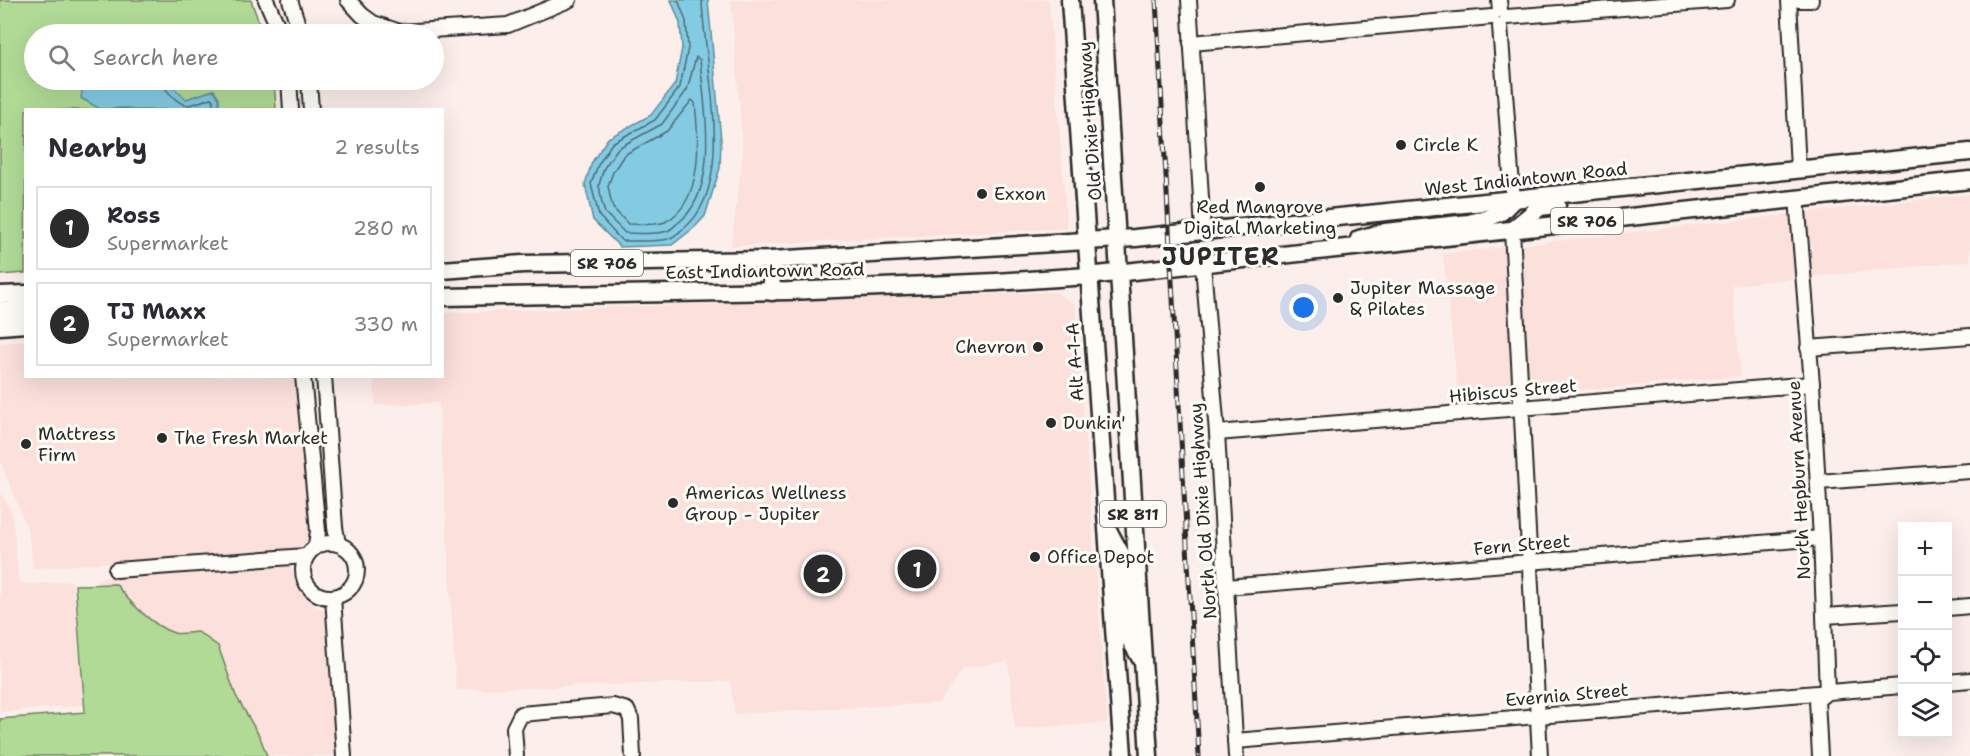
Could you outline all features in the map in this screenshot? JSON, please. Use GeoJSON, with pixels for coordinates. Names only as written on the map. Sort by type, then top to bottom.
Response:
{"type":"FeatureCollection","features":[{"type":"Feature","properties":{"kind":"main road","name":"Alt A-1-A"},"geometry":{"type":"LineString","coordinates":[[1070,0],[1123,756]]}},
{"type":"Feature","properties":{"kind":"main road","name":"Old Dixie Highway"},"geometry":{"type":"LineString","coordinates":[[1101,0],[1117,239]]}},
{"type":"Feature","properties":{"kind":"main road","name":"West Indiantown Road"},"geometry":{"type":"LineString","coordinates":[[1086,241],[1513,200],[1798,168],[1970,152]]}},
{"type":"Feature","properties":{"kind":"main road"},"geometry":{"type":"LineString","coordinates":[[1512,230],[1540,207],[1626,198],[1694,187],[1717,177]]}},
{"type":"Feature","properties":{"kind":"main road","name":"SR 706"},"geometry":{"type":"LineString","coordinates":[[1088,276],[1970,180]]}},
{"type":"Feature","properties":{"kind":"main road"},"geometry":{"type":"LineString","coordinates":[[1346,249],[1362,237],[1385,232],[1469,223],[1488,218],[1501,212],[1513,200]]}},
{"type":"Feature","properties":{"kind":"main road","name":"SR 811"},"geometry":{"type":"LineString","coordinates":[[1117,239],[1149,756]]}},
{"type":"Feature","properties":{"kind":"main road","name":"East Indiantown Road"},"geometry":{"type":"LineString","coordinates":[[444,270],[523,264],[771,260],[1086,241]]}},
{"type":"Feature","properties":{"kind":"main road"},"geometry":{"type":"LineString","coordinates":[[771,260],[772,292]]}},
{"type":"Feature","properties":{"kind":"main road","name":"East Indiantown Road"},"geometry":{"type":"LineString","coordinates":[[444,297],[772,292],[1088,276]]}},
{"type":"Feature","properties":{"kind":"main road"},"geometry":{"type":"LineString","coordinates":[[0,295],[24,294]]}},
{"type":"Feature","properties":{"kind":"main road"},"geometry":{"type":"LineString","coordinates":[[0,311],[24,309]]}},
{"type":"Feature","properties":{"kind":"main road"},"geometry":{"type":"LineString","coordinates":[[0,326],[24,324]]}},
{"type":"Feature","properties":{"kind":"main road"},"geometry":{"type":"LineString","coordinates":[[1107,529],[1125,566],[1130,640],[1143,664]]}},
{"type":"Feature","properties":{"kind":"street"},"geometry":{"type":"LineString","coordinates":[[266,0],[277,24]]}},
{"type":"Feature","properties":{"kind":"street"},"geometry":{"type":"LineString","coordinates":[[290,0],[298,24]]}},
{"type":"Feature","properties":{"kind":"street"},"geometry":{"type":"LineString","coordinates":[[348,0],[362,15],[376,24]]}},
{"type":"Feature","properties":{"kind":"street"},"geometry":{"type":"LineString","coordinates":[[444,29],[508,25],[569,0]]}},
{"type":"Feature","properties":{"kind":"street"},"geometry":{"type":"LineString","coordinates":[[1189,0],[1203,231]]}},
{"type":"Feature","properties":{"kind":"street"},"geometry":{"type":"LineString","coordinates":[[1191,43],[1500,14],[1727,0]]}},
{"type":"Feature","properties":{"kind":"street"},"geometry":{"type":"LineString","coordinates":[[1789,0],[1798,168]]}},
{"type":"Feature","properties":{"kind":"street"},"geometry":{"type":"LineString","coordinates":[[1799,0],[1811,0]]}},
{"type":"Feature","properties":{"kind":"street"},"geometry":{"type":"LineString","coordinates":[[1500,14],[1513,200]]}},
{"type":"Feature","properties":{"kind":"street"},"geometry":{"type":"LineString","coordinates":[[290,90],[291,108]]}},
{"type":"Feature","properties":{"kind":"street"},"geometry":{"type":"LineString","coordinates":[[310,90],[311,108]]}},
{"type":"Feature","properties":{"kind":"street","name":"North Hepburn Avenue"},"geometry":{"type":"LineString","coordinates":[[1797,198],[1812,384],[1825,616],[1827,692],[1817,700],[1820,756]]}},
{"type":"Feature","properties":{"kind":"street"},"geometry":{"type":"LineString","coordinates":[[1512,230],[1540,756]]}},
{"type":"Feature","properties":{"kind":"street","name":"North Old Dixie Highway"},"geometry":{"type":"LineString","coordinates":[[1203,265],[1217,433],[1236,756]]}},
{"type":"Feature","properties":{"kind":"street"},"geometry":{"type":"LineString","coordinates":[[1808,348],[1970,336]]}},
{"type":"Feature","properties":{"kind":"street"},"geometry":{"type":"LineString","coordinates":[[117,570],[311,551],[327,543],[338,544],[352,554],[357,572],[350,589],[339,596],[319,595],[308,587],[303,575],[302,568],[311,551],[318,531],[303,378]]}},
{"type":"Feature","properties":{"kind":"street"},"geometry":{"type":"LineString","coordinates":[[324,378],[338,544]]}},
{"type":"Feature","properties":{"kind":"street","name":"Hibiscus Street"},"geometry":{"type":"LineString","coordinates":[[1217,433],[1812,384]]}},
{"type":"Feature","properties":{"kind":"street"},"geometry":{"type":"LineString","coordinates":[[1818,482],[1970,471]]}},
{"type":"Feature","properties":{"kind":"street","name":"Fern Street"},"geometry":{"type":"LineString","coordinates":[[1226,587],[1821,538]]}},
{"type":"Feature","properties":{"kind":"street"},"geometry":{"type":"LineString","coordinates":[[333,597],[344,756]]}},
{"type":"Feature","properties":{"kind":"street"},"geometry":{"type":"LineString","coordinates":[[1952,608],[1970,606]]}},
{"type":"Feature","properties":{"kind":"street"},"geometry":{"type":"LineString","coordinates":[[1825,616],[1898,611]]}},
{"type":"Feature","properties":{"kind":"street"},"geometry":{"type":"LineString","coordinates":[[1952,682],[1970,680]]}},
{"type":"Feature","properties":{"kind":"street","name":"Evernia Street"},"geometry":{"type":"LineString","coordinates":[[1235,741],[1898,686]]}},
{"type":"Feature","properties":{"kind":"street"},"geometry":{"type":"LineString","coordinates":[[516,756],[514,728],[520,714],[613,706],[627,710],[631,719],[633,756]]}},
{"type":"Feature","properties":{"kind":"shaded area"},"geometry":{"type":"Polygon","coordinates":[[[731,0],[1049,0],[1067,228],[731,246],[743,153],[731,0]]]}},
{"type":"Feature","properties":{"kind":"shaded area"},"geometry":{"type":"Polygon","coordinates":[[[1970,194],[1970,261],[1732,285],[1741,376],[1459,401],[1443,254],[1970,194]]]}},
{"type":"Feature","properties":{"kind":"shaded area"},"geometry":{"type":"Polygon","coordinates":[[[1055,292],[1075,304],[1107,723],[1015,729],[1008,661],[962,669],[939,703],[735,714],[730,681],[456,690],[439,403],[375,405],[374,378],[444,378],[444,313],[1055,292]]]}},
{"type":"Feature","properties":{"kind":"shaded area"},"geometry":{"type":"Polygon","coordinates":[[[24,341],[24,378],[298,378],[312,536],[297,550],[34,568],[28,531],[0,460],[0,343],[24,341]]]}},
{"type":"Feature","properties":{"kind":"shaded area"},"geometry":{"type":"Polygon","coordinates":[[[0,491],[12,513],[19,583],[72,581],[84,705],[0,712],[0,491]]]}},
{"type":"Feature","properties":{"kind":"shaded area"},"geometry":{"type":"Polygon","coordinates":[[[290,565],[301,592],[316,608],[340,610],[353,756],[242,756],[97,579],[290,565]]]}},
{"type":"Feature","properties":{"kind":"green space"},"geometry":{"type":"Polygon","coordinates":[[[0,0],[251,0],[259,24],[24,24],[24,90],[275,90],[276,108],[24,108],[24,273],[0,275],[0,0]]]}},
{"type":"Feature","properties":{"kind":"green space"},"geometry":{"type":"Polygon","coordinates":[[[116,584],[134,605],[166,630],[177,634],[198,632],[218,646],[236,696],[260,737],[267,756],[0,756],[0,719],[85,712],[75,585],[116,584]]]}},
{"type":"Feature","properties":{"kind":"water"},"geometry":{"type":"Polygon","coordinates":[[[671,0],[708,0],[721,140],[720,168],[705,216],[695,227],[672,245],[620,247],[593,220],[585,184],[592,162],[608,138],[651,115],[675,84],[682,48],[680,23],[671,0]]]}},
{"type":"Feature","properties":{"kind":"water"},"geometry":{"type":"Polygon","coordinates":[[[82,90],[176,90],[186,99],[214,90],[219,98],[219,108],[98,108],[81,98],[82,90]]]}},
{"type":"Feature","properties":{"kind":"railway"},"geometry":{"type":"LineString","coordinates":[[1156,0],[1199,756]]}},
{"type":"Feature","properties":{"kind":"place","name":"Circle K"},"geometry":{"type":"Point","coordinates":[1401,145]}},
{"type":"Feature","properties":{"kind":"place","name":"Red Mangrove Digital Marketing"},"geometry":{"type":"Point","coordinates":[1260,187]}},
{"type":"Feature","properties":{"kind":"place","name":"Exxon"},"geometry":{"type":"Point","coordinates":[982,194]}},
{"type":"Feature","properties":{"kind":"place","name":"Jupiter Massage & Pilates"},"geometry":{"type":"Point","coordinates":[1338,298]}},
{"type":"Feature","properties":{"kind":"place","name":"Chevron"},"geometry":{"type":"Point","coordinates":[1038,347]}},
{"type":"Feature","properties":{"kind":"place","name":"Dunkin'"},"geometry":{"type":"Point","coordinates":[1051,423]}},
{"type":"Feature","properties":{"kind":"place","name":"The Fresh Market"},"geometry":{"type":"Point","coordinates":[162,438]}},
{"type":"Feature","properties":{"kind":"place","name":"Mattress Firm"},"geometry":{"type":"Point","coordinates":[26,444]}},
{"type":"Feature","properties":{"kind":"place","name":"Americas Wellness Group - Jupiter"},"geometry":{"type":"Point","coordinates":[673,503]}},
{"type":"Feature","properties":{"kind":"place","name":"Office Depot"},"geometry":{"type":"Point","coordinates":[1035,557]}},
{"type":"Feature","properties":{"kind":"place","name":"Ross"},"geometry":{"type":"Point","coordinates":[917,569]}},
{"type":"Feature","properties":{"kind":"place","name":"TJ Maxx"},"geometry":{"type":"Point","coordinates":[823,574]}},
{"type":"Feature","properties":{"kind":"district","name":"JUPITER"},"geometry":{"type":"Point","coordinates":[1221,257]}}]}
